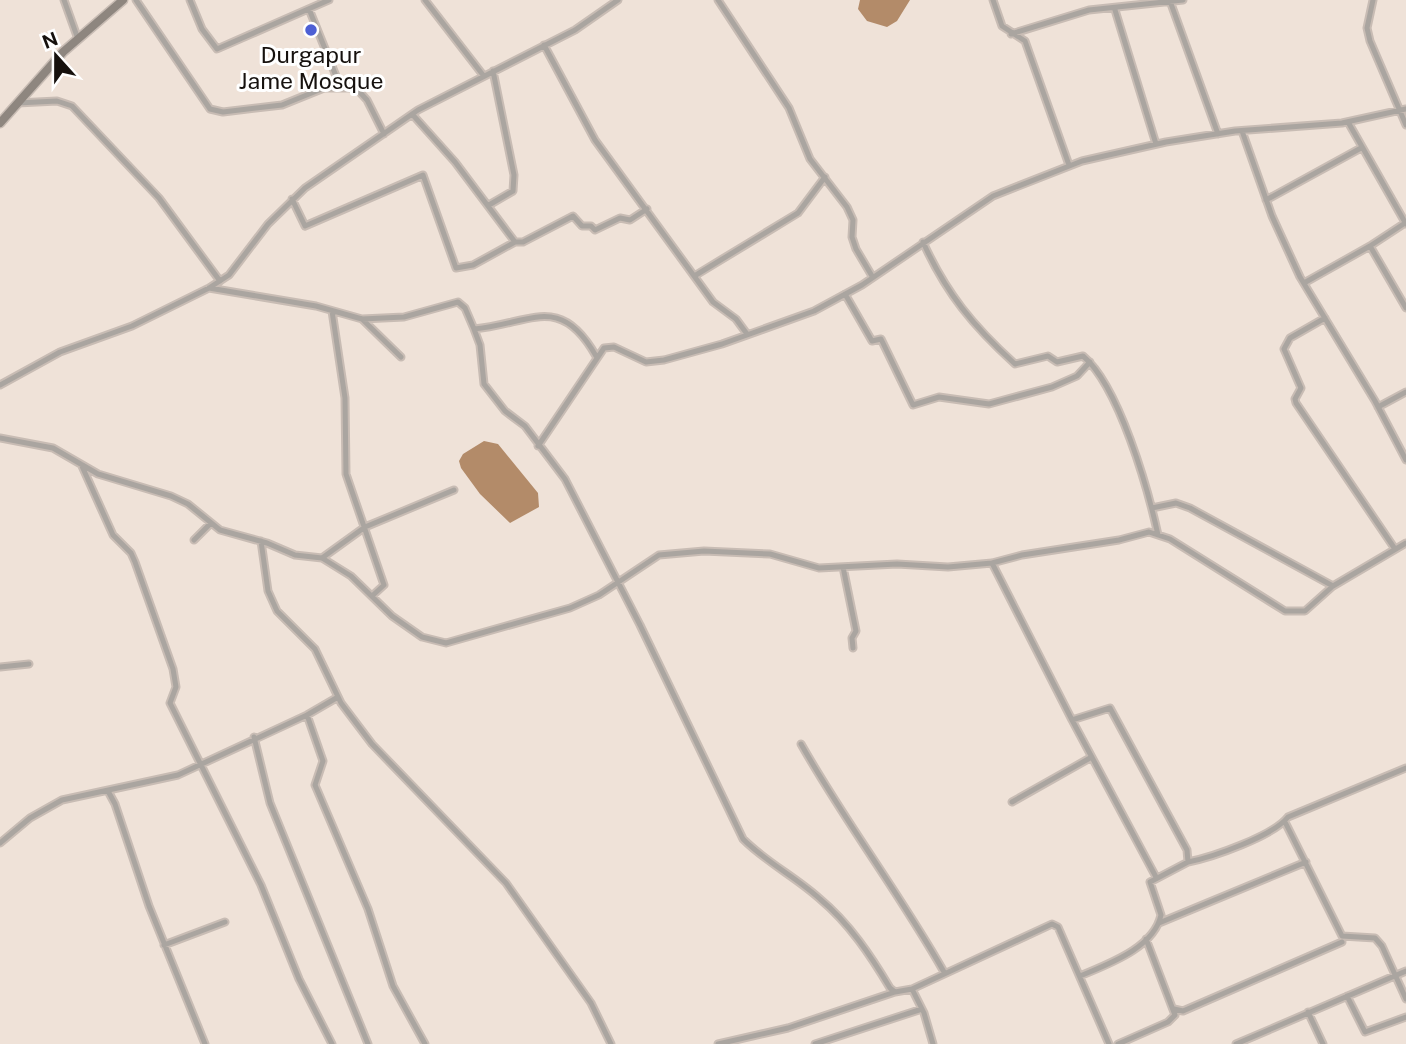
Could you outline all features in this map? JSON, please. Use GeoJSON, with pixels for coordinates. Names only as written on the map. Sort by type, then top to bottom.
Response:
{"type":"FeatureCollection","features":[{"type":"Feature","properties":{"kind":"main road"},"geometry":{"type":"LineString","coordinates":[[0,123],[78,38],[123,0]]}},
{"type":"Feature","properties":{"kind":"street"},"geometry":{"type":"LineString","coordinates":[[64,0],[78,38]]}},
{"type":"Feature","properties":{"kind":"street"},"geometry":{"type":"LineString","coordinates":[[136,0],[210,110],[223,112],[282,105],[324,88],[340,86],[356,89],[367,100],[384,134]]}},
{"type":"Feature","properties":{"kind":"street"},"geometry":{"type":"LineString","coordinates":[[190,0],[202,29],[217,49],[226,48],[329,0]]}},
{"type":"Feature","properties":{"kind":"street"},"geometry":{"type":"LineString","coordinates":[[425,0],[482,75]]}},
{"type":"Feature","properties":{"kind":"street"},"geometry":{"type":"LineString","coordinates":[[0,384],[60,352],[132,326],[209,288],[229,275],[268,224],[292,199],[412,114],[482,75],[575,30],[618,0]]}},
{"type":"Feature","properties":{"kind":"street"},"geometry":{"type":"LineString","coordinates":[[718,0],[783,99],[810,159],[853,220],[852,237],[872,276]]}},
{"type":"Feature","properties":{"kind":"street"},"geometry":{"type":"LineString","coordinates":[[993,0],[1002,26],[1011,34],[1025,40],[1069,165]]}},
{"type":"Feature","properties":{"kind":"street"},"geometry":{"type":"LineString","coordinates":[[1011,34],[1104,7],[1115,10],[1183,0]]}},
{"type":"Feature","properties":{"kind":"street"},"geometry":{"type":"LineString","coordinates":[[1373,0],[1367,27],[1370,41],[1406,125]]}},
{"type":"Feature","properties":{"kind":"street"},"geometry":{"type":"LineString","coordinates":[[1170,1],[1218,134]]}},
{"type":"Feature","properties":{"kind":"street"},"geometry":{"type":"LineString","coordinates":[[309,9],[340,86]]}},
{"type":"Feature","properties":{"kind":"street"},"geometry":{"type":"LineString","coordinates":[[1115,10],[1157,144]]}},
{"type":"Feature","properties":{"kind":"street"},"geometry":{"type":"LineString","coordinates":[[544,44],[595,140],[647,209],[667,242],[696,275],[713,302],[736,318],[747,334]]}},
{"type":"Feature","properties":{"kind":"street"},"geometry":{"type":"LineString","coordinates":[[489,205],[513,191],[514,175],[493,71]]}},
{"type":"Feature","properties":{"kind":"street"},"geometry":{"type":"LineString","coordinates":[[17,103],[57,101],[72,106],[159,198],[220,281]]}},
{"type":"Feature","properties":{"kind":"street"},"geometry":{"type":"LineString","coordinates":[[538,446],[566,401],[588,376],[596,356],[604,348],[614,347],[646,362],[747,334],[814,311],[845,295],[993,196],[1069,165],[1157,144],[1242,131],[1348,122],[1406,109]]}},
{"type":"Feature","properties":{"kind":"street"},"geometry":{"type":"LineString","coordinates":[[412,114],[489,205],[515,242]]}},
{"type":"Feature","properties":{"kind":"street"},"geometry":{"type":"LineString","coordinates":[[1304,283],[1406,224],[1348,122]]}},
{"type":"Feature","properties":{"kind":"street"},"geometry":{"type":"LineString","coordinates":[[1242,131],[1266,200],[1304,283],[1378,407],[1406,460]]}},
{"type":"Feature","properties":{"kind":"street"},"geometry":{"type":"LineString","coordinates":[[1266,200],[1361,148]]}},
{"type":"Feature","properties":{"kind":"street"},"geometry":{"type":"LineString","coordinates":[[292,199],[305,226],[423,176],[456,268],[473,265],[515,242],[523,242],[573,216],[582,226],[591,226],[595,230],[620,218],[630,220],[647,209]]}},
{"type":"Feature","properties":{"kind":"street"},"geometry":{"type":"LineString","coordinates":[[696,275],[798,213],[825,177]]}},
{"type":"Feature","properties":{"kind":"street"},"geometry":{"type":"LineString","coordinates":[[923,242],[952,298],[987,338],[1015,364],[1048,356],[1057,362],[1083,356],[1090,362],[1104,380],[1140,468],[1158,535]]}},
{"type":"Feature","properties":{"kind":"street"},"geometry":{"type":"LineString","coordinates":[[1370,246],[1406,308]]}},
{"type":"Feature","properties":{"kind":"street"},"geometry":{"type":"LineString","coordinates":[[209,288],[362,319],[404,317],[458,302],[465,308],[480,345],[484,384],[505,411],[525,426],[565,479],[614,572],[743,839],[761,857],[820,898],[863,946],[895,992]]}},
{"type":"Feature","properties":{"kind":"street"},"geometry":{"type":"LineString","coordinates":[[845,295],[872,341],[881,339],[913,405],[939,397],[989,404],[1052,387],[1077,376],[1090,362]]}},
{"type":"Feature","properties":{"kind":"street"},"geometry":{"type":"LineString","coordinates":[[332,311],[345,398],[346,474],[384,585],[372,596]]}},
{"type":"Feature","properties":{"kind":"street"},"geometry":{"type":"LineString","coordinates":[[474,329],[516,320],[554,317],[574,326],[596,356]]}},
{"type":"Feature","properties":{"kind":"street"},"geometry":{"type":"LineString","coordinates":[[1325,318],[1290,338],[1284,349],[1301,388],[1295,398],[1296,403],[1395,549]]}},
{"type":"Feature","properties":{"kind":"street"},"geometry":{"type":"LineString","coordinates":[[362,319],[401,357]]}},
{"type":"Feature","properties":{"kind":"street"},"geometry":{"type":"LineString","coordinates":[[1378,407],[1406,392]]}},
{"type":"Feature","properties":{"kind":"street"},"geometry":{"type":"LineString","coordinates":[[0,438],[53,448],[113,480],[179,499],[220,530],[261,541],[295,555],[322,558],[340,568],[392,617],[422,637],[446,643],[549,616],[599,595],[659,555],[704,551],[770,554],[819,568],[897,564],[948,567],[992,563],[1149,532],[1212,563],[1286,611],[1305,611],[1333,586],[1406,543]]}},
{"type":"Feature","properties":{"kind":"street"},"geometry":{"type":"LineString","coordinates":[[79,461],[113,535],[131,553],[173,669],[176,687],[170,703],[261,885],[299,979],[332,1044]]}},
{"type":"Feature","properties":{"kind":"street"},"geometry":{"type":"LineString","coordinates":[[322,558],[365,527],[454,490]]}},
{"type":"Feature","properties":{"kind":"street"},"geometry":{"type":"LineString","coordinates":[[1152,508],[1176,503],[1190,508],[1333,586]]}},
{"type":"Feature","properties":{"kind":"street"},"geometry":{"type":"LineString","coordinates":[[194,540],[211,523]]}},
{"type":"Feature","properties":{"kind":"street"},"geometry":{"type":"LineString","coordinates":[[261,541],[268,591],[277,611],[315,649],[338,697],[372,744],[506,883],[592,1003],[611,1044]]}},
{"type":"Feature","properties":{"kind":"street"},"geometry":{"type":"LineString","coordinates":[[992,563],[1090,758],[1156,877]]}},
{"type":"Feature","properties":{"kind":"street"},"geometry":{"type":"LineString","coordinates":[[843,567],[854,620],[853,648]]}},
{"type":"Feature","properties":{"kind":"street"},"geometry":{"type":"LineString","coordinates":[[0,667],[29,664]]}},
{"type":"Feature","properties":{"kind":"street"},"geometry":{"type":"LineString","coordinates":[[0,843],[30,818],[62,800],[154,782],[307,715],[338,697]]}},
{"type":"Feature","properties":{"kind":"street"},"geometry":{"type":"LineString","coordinates":[[1072,720],[1110,709],[1187,850],[1188,862]]}},
{"type":"Feature","properties":{"kind":"street"},"geometry":{"type":"LineString","coordinates":[[307,715],[323,761],[315,785],[368,909],[393,986],[425,1044]]}},
{"type":"Feature","properties":{"kind":"street"},"geometry":{"type":"LineString","coordinates":[[254,737],[270,803],[369,1044]]}},
{"type":"Feature","properties":{"kind":"street"},"geometry":{"type":"LineString","coordinates":[[801,744],[867,852],[911,913],[944,972]]}},
{"type":"Feature","properties":{"kind":"street"},"geometry":{"type":"LineString","coordinates":[[1012,802],[1090,758]]}},
{"type":"Feature","properties":{"kind":"street"},"geometry":{"type":"LineString","coordinates":[[1160,923],[1161,915],[1150,883],[1156,877],[1188,862],[1204,859],[1285,822],[1288,817],[1406,768]]}},
{"type":"Feature","properties":{"kind":"street"},"geometry":{"type":"LineString","coordinates":[[108,792],[115,804],[164,945],[205,1044]]}},
{"type":"Feature","properties":{"kind":"street"},"geometry":{"type":"LineString","coordinates":[[1285,822],[1342,936],[1375,939],[1396,975],[1406,999]]}},
{"type":"Feature","properties":{"kind":"street"},"geometry":{"type":"LineString","coordinates":[[1080,976],[1127,953],[1146,939],[1160,923],[1306,862]]}},
{"type":"Feature","properties":{"kind":"street"},"geometry":{"type":"LineString","coordinates":[[164,945],[225,922]]}},
{"type":"Feature","properties":{"kind":"street"},"geometry":{"type":"LineString","coordinates":[[718,1044],[788,1028],[895,992],[912,989],[1052,924],[1058,927],[1109,1044]]}},
{"type":"Feature","properties":{"kind":"street"},"geometry":{"type":"LineString","coordinates":[[1118,1044],[1174,1018],[1174,1009],[1146,939]]}},
{"type":"Feature","properties":{"kind":"street"},"geometry":{"type":"LineString","coordinates":[[1174,1009],[1183,1011],[1342,942]]}},
{"type":"Feature","properties":{"kind":"street"},"geometry":{"type":"LineString","coordinates":[[1236,1044],[1406,971]]}},
{"type":"Feature","properties":{"kind":"street"},"geometry":{"type":"LineString","coordinates":[[912,989],[922,1009],[933,1044]]}},
{"type":"Feature","properties":{"kind":"street"},"geometry":{"type":"LineString","coordinates":[[1347,996],[1365,1032],[1406,1017]]}},
{"type":"Feature","properties":{"kind":"street"},"geometry":{"type":"LineString","coordinates":[[815,1044],[922,1009]]}},
{"type":"Feature","properties":{"kind":"street"},"geometry":{"type":"LineString","coordinates":[[1308,1012],[1323,1044]]}},
{"type":"Feature","properties":{"kind":"shaded area"},"geometry":{"type":"Polygon","coordinates":[[[860,0],[910,0],[897,21],[887,27],[867,21],[858,9],[860,0]]]}},
{"type":"Feature","properties":{"kind":"shaded area"},"geometry":{"type":"Polygon","coordinates":[[[484,441],[498,444],[538,493],[539,507],[510,523],[480,494],[461,468],[459,461],[463,454],[484,441]]]}},
{"type":"Feature","properties":{"kind":"place","name":"Durgapur Jame Mosque"},"geometry":{"type":"Point","coordinates":[311,30]}}]}
